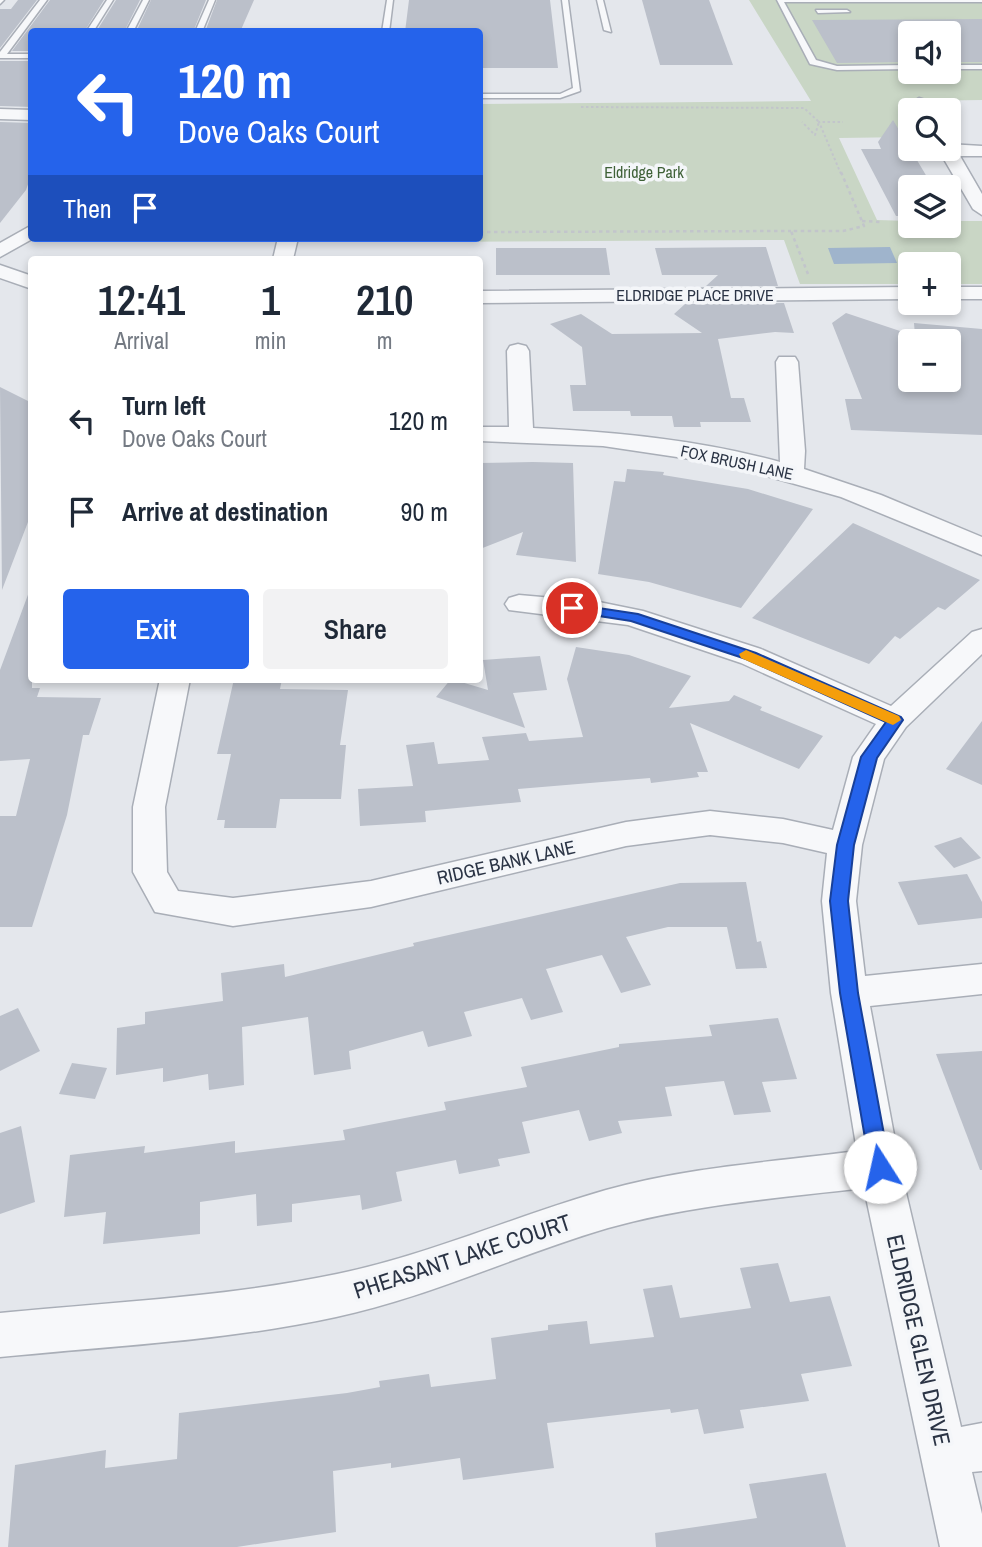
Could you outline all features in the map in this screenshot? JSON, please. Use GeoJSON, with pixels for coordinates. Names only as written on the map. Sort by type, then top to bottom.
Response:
{"type":"FeatureCollection","features":[{"type":"Feature","properties":{"kind":"street"},"geometry":{"type":"LineString","coordinates":[[0,114],[28,115]]}},
{"type":"Feature","properties":{"kind":"street"},"geometry":{"type":"LineString","coordinates":[[961,150],[982,151]]}},
{"type":"Feature","properties":{"kind":"street"},"geometry":{"type":"LineString","coordinates":[[954,161],[982,209]]}},
{"type":"Feature","properties":{"kind":"street"},"geometry":{"type":"LineString","coordinates":[[0,251],[28,234]]}},
{"type":"Feature","properties":{"kind":"street"},"geometry":{"type":"LineString","coordinates":[[0,271],[28,282]]}},
{"type":"Feature","properties":{"kind":"street","name":"ELDRIDGE PLACE DRIVE"},"geometry":{"type":"LineString","coordinates":[[483,297],[898,293]]}},
{"type":"Feature","properties":{"kind":"street"},"geometry":{"type":"LineString","coordinates":[[961,293],[982,293]]}},
{"type":"Feature","properties":{"kind":"street"},"geometry":{"type":"LineString","coordinates":[[518,351],[521,434]]}},
{"type":"Feature","properties":{"kind":"street"},"geometry":{"type":"LineString","coordinates":[[787,362],[792,473]]}},
{"type":"Feature","properties":{"kind":"street","name":"FOX BRUSH LANE"},"geometry":{"type":"LineString","coordinates":[[483,433],[631,442],[700,452],[792,473],[858,495],[982,547]]}},
{"type":"Feature","properties":{"kind":"street"},"geometry":{"type":"LineString","coordinates":[[519,604],[599,611],[633,617],[751,656],[895,720]]}},
{"type":"Feature","properties":{"kind":"street","name":"ELDRIDGE GLEN DRIVE"},"geometry":{"type":"LineString","coordinates":[[965,1547],[963,1450],[880,1167],[849,993],[839,901],[845,845],[869,757],[895,720],[982,638]]}},
{"type":"Feature","properties":{"kind":"street","name":"RIDGE BANK LANE"},"geometry":{"type":"LineString","coordinates":[[174,683],[149,807],[150,872],[167,904],[233,912],[371,894],[626,834],[710,823],[783,831],[845,845]]}},
{"type":"Feature","properties":{"kind":"street"},"geometry":{"type":"LineString","coordinates":[[849,993],[982,979]]}},
{"type":"Feature","properties":{"kind":"street","name":"PHEASANT LAKE COURT"},"geometry":{"type":"LineString","coordinates":[[0,1335],[218,1312],[336,1296],[408,1278],[608,1209],[676,1193],[880,1167]]}},
{"type":"Feature","properties":{"kind":"lane"},"geometry":{"type":"LineString","coordinates":[[1,56],[44,0]]}},
{"type":"Feature","properties":{"kind":"lane"},"geometry":{"type":"LineString","coordinates":[[92,28],[110,0]]}},
{"type":"Feature","properties":{"kind":"lane"},"geometry":{"type":"LineString","coordinates":[[131,28],[146,0]]}},
{"type":"Feature","properties":{"kind":"lane"},"geometry":{"type":"LineString","coordinates":[[200,28],[212,0]]}},
{"type":"Feature","properties":{"kind":"lane"},"geometry":{"type":"LineString","coordinates":[[386,28],[390,0]]}},
{"type":"Feature","properties":{"kind":"lane"},"geometry":{"type":"LineString","coordinates":[[483,96],[560,96],[577,89],[565,0]]}},
{"type":"Feature","properties":{"kind":"lane"},"geometry":{"type":"LineString","coordinates":[[600,0],[608,30]]}},
{"type":"Feature","properties":{"kind":"lane"},"geometry":{"type":"LineString","coordinates":[[898,67],[837,68],[813,62],[780,1],[982,0]]}},
{"type":"Feature","properties":{"kind":"lane"},"geometry":{"type":"LineString","coordinates":[[786,11],[798,11]]}},
{"type":"Feature","properties":{"kind":"lane"},"geometry":{"type":"LineString","coordinates":[[810,11],[847,12]]}},
{"type":"Feature","properties":{"kind":"lane"},"geometry":{"type":"LineString","coordinates":[[1,56],[28,56]]}},
{"type":"Feature","properties":{"kind":"lane"},"geometry":{"type":"LineString","coordinates":[[961,67],[982,67]]}},
{"type":"Feature","properties":{"kind":"path"},"geometry":{"type":"LineString","coordinates":[[483,232],[843,231],[864,226],[819,122],[804,108],[575,107]]}},
{"type":"Feature","properties":{"kind":"path"},"geometry":{"type":"LineString","coordinates":[[802,122],[815,135],[819,122]]}},
{"type":"Feature","properties":{"kind":"path"},"geometry":{"type":"LineString","coordinates":[[819,122],[843,122]]}},
{"type":"Feature","properties":{"kind":"path"},"geometry":{"type":"LineString","coordinates":[[861,220],[881,222]]}},
{"type":"Feature","properties":{"kind":"path"},"geometry":{"type":"LineString","coordinates":[[791,231],[812,284]]}},
{"type":"Feature","properties":{"kind":"green space","name":"Eldridge Park"},"geometry":{"type":"Polygon","coordinates":[[[749,0],[982,0],[982,100],[898,98],[898,137],[839,138],[877,220],[898,221],[898,238],[961,238],[961,221],[982,221],[982,284],[961,284],[961,252],[898,252],[898,284],[800,284],[784,240],[483,242],[483,104],[811,101],[749,0]]]}},
{"type":"Feature","properties":{"kind":"water"},"geometry":{"type":"Polygon","coordinates":[[[890,247],[897,263],[834,264],[828,248],[890,247]]]}},
{"type":"Feature","properties":{"kind":"building"},"geometry":{"type":"Polygon","coordinates":[[[18,0],[37,0],[0,48],[0,9],[11,9],[18,0]]]}},
{"type":"Feature","properties":{"kind":"building"},"geometry":{"type":"Polygon","coordinates":[[[50,0],[104,0],[86,28],[29,28],[50,0]]]}},
{"type":"Feature","properties":{"kind":"building"},"geometry":{"type":"Polygon","coordinates":[[[116,0],[140,0],[126,28],[98,28],[116,0]]]}},
{"type":"Feature","properties":{"kind":"building"},"geometry":{"type":"Polygon","coordinates":[[[151,0],[206,0],[195,28],[138,28],[151,0]]]}},
{"type":"Feature","properties":{"kind":"building"},"geometry":{"type":"Polygon","coordinates":[[[217,0],[254,0],[242,28],[206,28],[217,0]]]}},
{"type":"Feature","properties":{"kind":"building"},"geometry":{"type":"Polygon","coordinates":[[[409,0],[550,0],[558,68],[483,68],[483,28],[406,28],[409,0]]]}},
{"type":"Feature","properties":{"kind":"building"},"geometry":{"type":"Polygon","coordinates":[[[642,0],[709,0],[733,65],[660,65],[642,0]]]}},
{"type":"Feature","properties":{"kind":"building"},"geometry":{"type":"Polygon","coordinates":[[[982,19],[982,62],[961,62],[961,21],[898,21],[898,62],[837,63],[812,20],[982,19]]]}},
{"type":"Feature","properties":{"kind":"building"},"geometry":{"type":"Polygon","coordinates":[[[28,30],[28,51],[12,51],[28,30]]]}},
{"type":"Feature","properties":{"kind":"building"},"geometry":{"type":"Polygon","coordinates":[[[0,61],[28,61],[28,107],[0,106],[0,61]]]}},
{"type":"Feature","properties":{"kind":"building"},"geometry":{"type":"Polygon","coordinates":[[[893,120],[898,128],[898,161],[917,161],[926,175],[898,175],[898,216],[861,149],[881,149],[878,142],[893,120]]]}},
{"type":"Feature","properties":{"kind":"building"},"geometry":{"type":"Polygon","coordinates":[[[0,122],[28,123],[28,184],[0,223],[0,122]]]}},
{"type":"Feature","properties":{"kind":"building"},"geometry":{"type":"Polygon","coordinates":[[[766,247],[778,286],[706,286],[718,275],[662,275],[655,248],[766,247]]]}},
{"type":"Feature","properties":{"kind":"building"},"geometry":{"type":"Polygon","coordinates":[[[496,248],[606,248],[610,275],[496,275],[496,248]]]}},
{"type":"Feature","properties":{"kind":"building"},"geometry":{"type":"Polygon","coordinates":[[[784,303],[794,333],[775,332],[718,339],[731,398],[744,398],[751,422],[700,422],[701,427],[674,427],[672,416],[631,416],[630,411],[573,411],[570,385],[586,385],[582,347],[550,324],[581,314],[612,334],[702,333],[674,314],[685,304],[784,303]]]}},
{"type":"Feature","properties":{"kind":"building"},"geometry":{"type":"Polygon","coordinates":[[[846,313],[898,330],[898,392],[961,392],[961,329],[914,329],[914,323],[982,329],[982,435],[851,430],[845,399],[862,399],[832,323],[846,313]]]}},
{"type":"Feature","properties":{"kind":"building"},"geometry":{"type":"Polygon","coordinates":[[[0,387],[28,401],[28,522],[2,590],[0,387]]]}},
{"type":"Feature","properties":{"kind":"building"},"geometry":{"type":"Polygon","coordinates":[[[483,463],[573,463],[576,562],[516,555],[523,532],[483,548],[483,463]]]}},
{"type":"Feature","properties":{"kind":"building"},"geometry":{"type":"Polygon","coordinates":[[[627,469],[664,472],[663,475],[748,489],[813,509],[741,608],[649,582],[598,574],[614,481],[625,482],[627,469]]]}},
{"type":"Feature","properties":{"kind":"building"},"geometry":{"type":"Polygon","coordinates":[[[853,523],[980,580],[945,610],[938,607],[900,639],[895,636],[869,664],[752,618],[853,523]]]}},
{"type":"Feature","properties":{"kind":"building"},"geometry":{"type":"Polygon","coordinates":[[[28,595],[28,683],[32,683],[32,688],[40,688],[37,697],[101,698],[89,735],[83,735],[67,815],[32,927],[0,927],[0,816],[16,816],[30,759],[0,761],[0,670],[28,595]]]}},
{"type":"Feature","properties":{"kind":"building"},"geometry":{"type":"Polygon","coordinates":[[[576,647],[629,655],[691,676],[669,708],[729,701],[734,695],[762,707],[760,710],[823,736],[799,769],[690,723],[708,772],[697,772],[699,777],[651,783],[650,778],[518,789],[521,802],[425,811],[426,822],[360,826],[358,789],[413,786],[406,745],[434,742],[438,764],[489,760],[482,737],[526,733],[529,741],[583,737],[567,679],[576,647]]]}},
{"type":"Feature","properties":{"kind":"building"},"geometry":{"type":"Polygon","coordinates":[[[540,656],[547,690],[513,693],[525,728],[436,697],[448,683],[464,683],[488,690],[483,660],[540,656]]]}},
{"type":"Feature","properties":{"kind":"building"},"geometry":{"type":"Polygon","coordinates":[[[233,683],[281,683],[280,689],[348,690],[340,745],[346,745],[341,799],[280,799],[276,828],[224,828],[225,820],[217,820],[231,754],[217,754],[233,683]]]}},
{"type":"Feature","properties":{"kind":"building"},"geometry":{"type":"Polygon","coordinates":[[[982,721],[982,785],[946,769],[982,721]]]}},
{"type":"Feature","properties":{"kind":"building"},"geometry":{"type":"Polygon","coordinates":[[[961,837],[981,858],[954,868],[934,846],[961,837]]]}},
{"type":"Feature","properties":{"kind":"building"},"geometry":{"type":"Polygon","coordinates":[[[967,874],[982,902],[982,918],[918,925],[898,882],[967,874]]]}},
{"type":"Feature","properties":{"kind":"building"},"geometry":{"type":"Polygon","coordinates":[[[746,882],[757,942],[761,941],[767,968],[736,969],[727,927],[668,927],[626,937],[651,985],[621,993],[602,955],[546,969],[563,1012],[531,1020],[522,998],[464,1012],[472,1036],[428,1047],[423,1031],[349,1051],[351,1069],[314,1075],[308,1017],[242,1027],[244,1085],[209,1090],[208,1074],[163,1082],[163,1068],[116,1075],[117,1028],[145,1024],[145,1012],[223,1001],[221,973],[284,964],[285,977],[414,946],[413,943],[680,883],[746,882]]]}},
{"type":"Feature","properties":{"kind":"building"},"geometry":{"type":"Polygon","coordinates":[[[18,1008],[40,1051],[0,1071],[0,1016],[18,1008]]]}},
{"type":"Feature","properties":{"kind":"building"},"geometry":{"type":"Polygon","coordinates":[[[778,1018],[797,1079],[762,1082],[771,1112],[734,1115],[724,1081],[665,1087],[672,1116],[618,1121],[622,1133],[589,1141],[579,1110],[522,1122],[530,1153],[498,1159],[500,1166],[459,1174],[456,1160],[396,1172],[402,1201],[362,1210],[360,1195],[292,1204],[292,1222],[257,1226],[256,1194],[200,1202],[200,1234],[103,1244],[106,1212],[64,1217],[70,1155],[145,1146],[144,1153],[235,1141],[235,1153],[345,1140],[343,1130],[446,1110],[444,1102],[527,1087],[521,1067],[619,1047],[619,1044],[712,1036],[709,1025],[778,1018]]]}},
{"type":"Feature","properties":{"kind":"building"},"geometry":{"type":"Polygon","coordinates":[[[982,1051],[982,1170],[980,1170],[936,1054],[982,1051]]]}},
{"type":"Feature","properties":{"kind":"building"},"geometry":{"type":"Polygon","coordinates":[[[72,1063],[107,1068],[95,1099],[59,1094],[72,1063]]]}},
{"type":"Feature","properties":{"kind":"building"},"geometry":{"type":"Polygon","coordinates":[[[21,1126],[35,1202],[0,1214],[0,1133],[21,1126]]]}},
{"type":"Feature","properties":{"kind":"building"},"geometry":{"type":"Polygon","coordinates":[[[778,1263],[790,1302],[830,1296],[852,1366],[801,1374],[809,1401],[740,1410],[744,1428],[704,1434],[698,1409],[671,1413],[670,1409],[547,1423],[554,1468],[463,1480],[460,1458],[391,1468],[391,1463],[333,1471],[336,1532],[237,1547],[8,1547],[15,1465],[106,1450],[105,1468],[177,1459],[179,1413],[347,1393],[380,1387],[379,1381],[429,1374],[431,1387],[496,1379],[491,1338],[548,1330],[548,1325],[587,1321],[590,1344],[654,1337],[643,1289],[672,1285],[680,1318],[751,1308],[740,1268],[778,1263]]]}},
{"type":"Feature","properties":{"kind":"building"},"geometry":{"type":"Polygon","coordinates":[[[826,1473],[846,1547],[656,1547],[655,1533],[757,1518],[749,1484],[826,1473]]]}},
{"type":"Feature","properties":{"kind":"slow traffic"},"geometry":{"type":"LineString","coordinates":[[746,654],[893,720]]}},
{"type":"Feature","properties":{"kind":"route"},"geometry":{"type":"LineString","coordinates":[[572,608],[633,617],[751,656],[895,720],[869,757],[845,845],[839,901],[849,993],[880,1167]]}}]}
